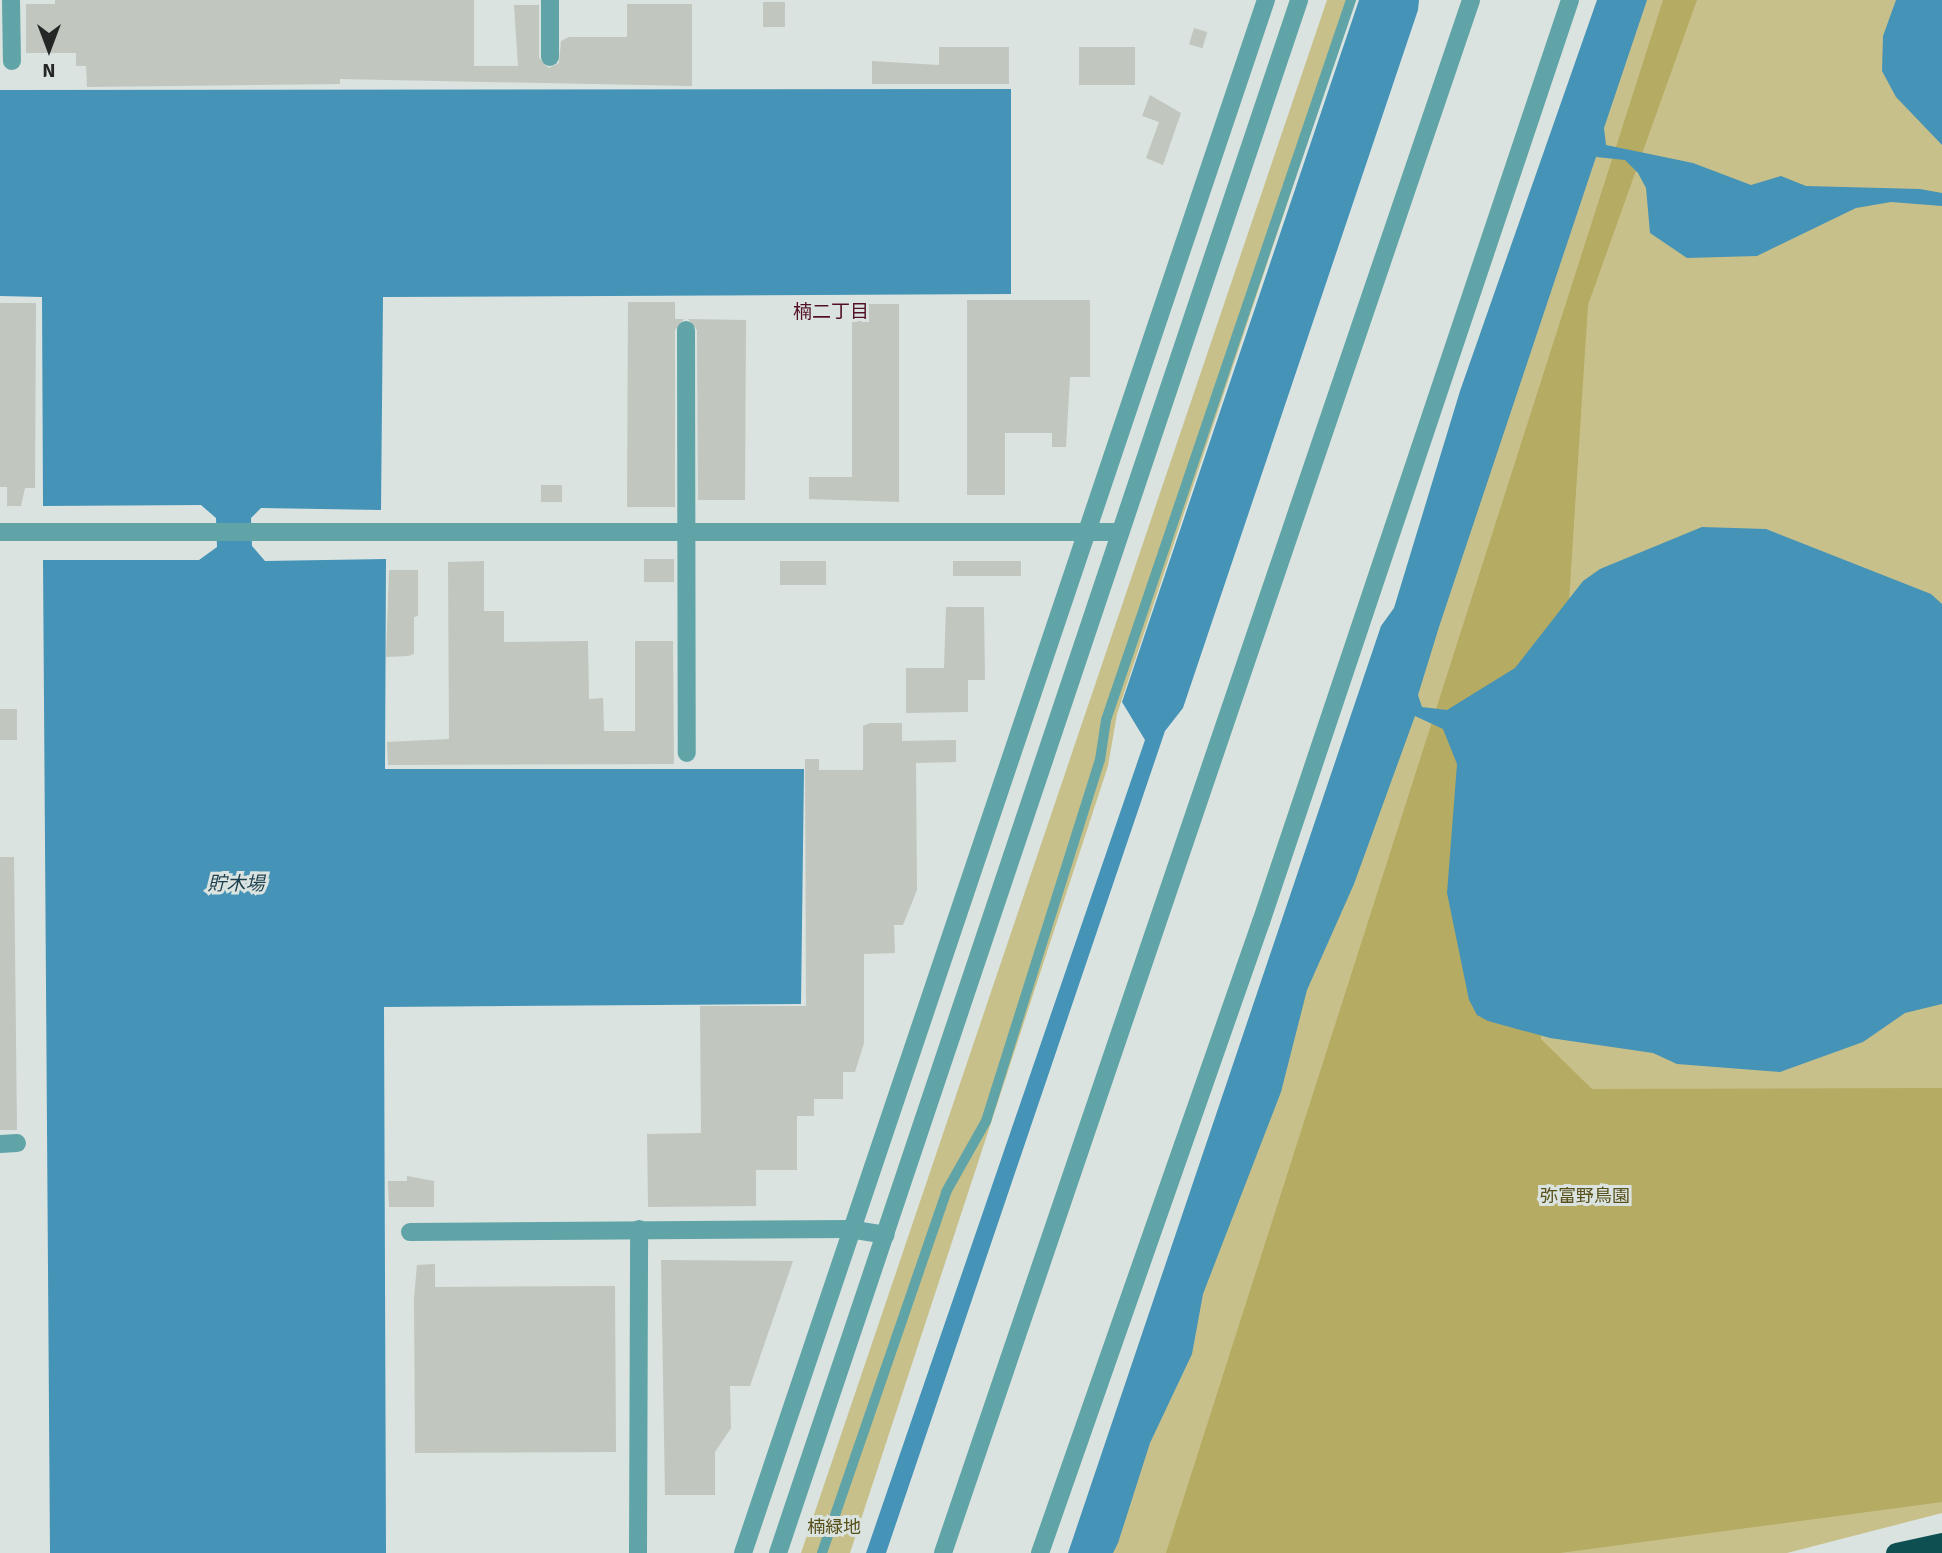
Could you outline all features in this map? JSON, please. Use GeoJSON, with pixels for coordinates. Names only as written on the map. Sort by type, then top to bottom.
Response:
{"type":"FeatureCollection","features":[{"type":"Feature","properties":{"kind":"highway"},"geometry":{"type":"LineString","coordinates":[[1896,1553],[1942,1543]]}},
{"type":"Feature","properties":{"kind":"street"},"geometry":{"type":"LineString","coordinates":[[11,0],[12,61]]}},
{"type":"Feature","properties":{"kind":"street"},"geometry":{"type":"LineString","coordinates":[[550,0],[550,57]]}},
{"type":"Feature","properties":{"kind":"street"},"geometry":{"type":"LineString","coordinates":[[743,1553],[849,1229],[1265,0]]}},
{"type":"Feature","properties":{"kind":"street"},"geometry":{"type":"LineString","coordinates":[[778,1553],[1299,0]]}},
{"type":"Feature","properties":{"kind":"street"},"geometry":{"type":"LineString","coordinates":[[943,1553],[1471,0]]}},
{"type":"Feature","properties":{"kind":"street"},"geometry":{"type":"LineString","coordinates":[[1040,1553],[1261,922],[1570,0]]}},
{"type":"Feature","properties":{"kind":"street"},"geometry":{"type":"LineString","coordinates":[[686,330],[687,753]]}},
{"type":"Feature","properties":{"kind":"street"},"geometry":{"type":"LineString","coordinates":[[0,532],[1121,532]]}},
{"type":"Feature","properties":{"kind":"street"},"geometry":{"type":"LineString","coordinates":[[638,1553],[639,1229]]}},
{"type":"Feature","properties":{"kind":"street"},"geometry":{"type":"LineString","coordinates":[[410,1232],[849,1229],[886,1235]]}},
{"type":"Feature","properties":{"kind":"lane"},"geometry":{"type":"LineString","coordinates":[[822,1553],[946,1192],[986,1121],[1100,760],[1106,720],[1351,0]]}},
{"type":"Feature","properties":{"kind":"green space","name":"楠緑地"},"geometry":{"type":"Polygon","coordinates":[[[1327,0],[1355,0],[1117,714],[1108,766],[850,1553],[801,1553],[1327,0]]]}},
{"type":"Feature","properties":{"kind":"green space","name":"弥富野鳥園"},"geometry":{"type":"Polygon","coordinates":[[[1614,0],[1942,0],[1942,1513],[1787,1553],[1086,1553],[1614,0]]]}},
{"type":"Feature","properties":{"kind":"green space"},"geometry":{"type":"Polygon","coordinates":[[[1663,0],[1697,0],[1588,305],[1541,1039],[1592,1089],[1942,1088],[1942,1502],[1560,1553],[1166,1553],[1663,0]]]}},
{"type":"Feature","properties":{"kind":"water"},"geometry":{"type":"Polygon","coordinates":[[[1359,0],[1419,0],[1418,10],[1183,708],[1165,731],[886,1553],[866,1553],[1145,740],[1122,702],[1359,0]]]}},
{"type":"Feature","properties":{"kind":"water"},"geometry":{"type":"Polygon","coordinates":[[[1597,0],[1647,0],[1604,128],[1606,145],[1693,163],[1751,185],[1781,176],[1806,186],[1920,189],[1942,193],[1942,206],[1891,202],[1856,208],[1757,256],[1687,258],[1650,233],[1646,188],[1638,173],[1625,160],[1596,157],[1439,627],[1418,695],[1422,707],[1447,710],[1515,668],[1583,581],[1600,569],[1702,527],[1766,529],[1931,594],[1942,604],[1942,1004],[1905,1013],[1863,1042],[1780,1072],[1677,1064],[1653,1053],[1550,1038],[1488,1021],[1477,1015],[1469,1000],[1447,893],[1457,764],[1443,729],[1415,716],[1354,884],[1307,990],[1281,1092],[1203,1294],[1192,1354],[1150,1443],[1118,1543],[1113,1553],[1068,1553],[1381,626],[1394,608],[1460,391],[1597,0]]]}},
{"type":"Feature","properties":{"kind":"water"},"geometry":{"type":"Polygon","coordinates":[[[1896,0],[1942,0],[1942,145],[1896,97],[1882,71],[1883,36],[1896,0]]]}},
{"type":"Feature","properties":{"kind":"water","name":"貯木場"},"geometry":{"type":"Polygon","coordinates":[[[1011,89],[1011,294],[383,297],[381,510],[261,508],[251,518],[252,546],[265,561],[386,559],[385,769],[804,769],[801,1004],[384,1007],[386,1553],[50,1553],[43,560],[199,560],[217,547],[216,518],[201,505],[43,506],[42,297],[0,296],[0,90],[1011,89]]]}},
{"type":"Feature","properties":{"kind":"building"},"geometry":{"type":"Polygon","coordinates":[[[55,0],[474,0],[474,66],[518,66],[514,5],[539,5],[539,58],[549,68],[559,63],[561,41],[569,37],[627,37],[627,4],[692,4],[692,86],[340,79],[340,84],[87,87],[86,66],[76,66],[76,53],[26,53],[26,4],[55,4],[55,0]]]}},
{"type":"Feature","properties":{"kind":"building"},"geometry":{"type":"Polygon","coordinates":[[[763,2],[785,2],[785,27],[763,27],[763,2]]]}},
{"type":"Feature","properties":{"kind":"building"},"geometry":{"type":"Polygon","coordinates":[[[1194,28],[1207,32],[1202,48],[1189,44],[1194,28]]]}},
{"type":"Feature","properties":{"kind":"building"},"geometry":{"type":"Polygon","coordinates":[[[939,47],[1009,47],[1009,84],[872,84],[872,61],[939,65],[939,47]]]}},
{"type":"Feature","properties":{"kind":"building"},"geometry":{"type":"Polygon","coordinates":[[[1079,47],[1135,47],[1135,85],[1079,85],[1079,47]]]}},
{"type":"Feature","properties":{"kind":"building"},"geometry":{"type":"Polygon","coordinates":[[[1150,95],[1181,113],[1163,165],[1146,158],[1159,122],[1142,116],[1150,95]]]}},
{"type":"Feature","properties":{"kind":"building"},"geometry":{"type":"Polygon","coordinates":[[[967,300],[1090,300],[1090,377],[1070,377],[1066,447],[1052,447],[1052,433],[1005,433],[1005,495],[967,495],[967,300]]]}},
{"type":"Feature","properties":{"kind":"building"},"geometry":{"type":"Polygon","coordinates":[[[628,302],[675,302],[675,319],[684,319],[675,330],[675,507],[627,507],[628,302]]]}},
{"type":"Feature","properties":{"kind":"building"},"geometry":{"type":"Polygon","coordinates":[[[0,303],[36,303],[35,488],[25,488],[21,506],[7,506],[7,487],[0,487],[0,303]]]}},
{"type":"Feature","properties":{"kind":"building"},"geometry":{"type":"Polygon","coordinates":[[[852,304],[899,304],[899,502],[809,499],[809,477],[852,477],[852,304]]]}},
{"type":"Feature","properties":{"kind":"building"},"geometry":{"type":"Polygon","coordinates":[[[688,319],[746,320],[745,500],[698,500],[697,330],[688,319]]]}},
{"type":"Feature","properties":{"kind":"building"},"geometry":{"type":"Polygon","coordinates":[[[541,485],[562,485],[562,502],[541,502],[541,485]]]}},
{"type":"Feature","properties":{"kind":"building"},"geometry":{"type":"Polygon","coordinates":[[[644,559],[674,559],[674,582],[644,582],[644,559]]]}},
{"type":"Feature","properties":{"kind":"building"},"geometry":{"type":"Polygon","coordinates":[[[484,561],[484,611],[504,611],[504,642],[588,641],[589,699],[603,698],[604,731],[635,731],[635,641],[673,641],[674,764],[388,765],[387,742],[449,739],[448,562],[484,561]]]}},
{"type":"Feature","properties":{"kind":"building"},"geometry":{"type":"Polygon","coordinates":[[[780,561],[826,561],[826,585],[780,585],[780,561]]]}},
{"type":"Feature","properties":{"kind":"building"},"geometry":{"type":"Polygon","coordinates":[[[953,561],[1021,561],[1021,576],[953,576],[953,561]]]}},
{"type":"Feature","properties":{"kind":"building"},"geometry":{"type":"Polygon","coordinates":[[[389,570],[418,570],[418,616],[414,617],[414,654],[408,656],[386,657],[389,570]]]}},
{"type":"Feature","properties":{"kind":"building"},"geometry":{"type":"Polygon","coordinates":[[[946,607],[984,607],[985,680],[968,680],[968,712],[906,713],[906,668],[944,668],[946,607]]]}},
{"type":"Feature","properties":{"kind":"building"},"geometry":{"type":"Polygon","coordinates":[[[0,709],[17,709],[17,740],[0,740],[0,709]]]}},
{"type":"Feature","properties":{"kind":"building"},"geometry":{"type":"Polygon","coordinates":[[[870,723],[902,723],[902,741],[956,740],[956,762],[916,763],[917,890],[903,925],[894,925],[895,953],[864,954],[864,1043],[855,1072],[843,1072],[843,1099],[814,1099],[814,1116],[797,1116],[797,1170],[756,1170],[756,1206],[648,1207],[647,1134],[701,1133],[700,1006],[806,1006],[805,759],[819,759],[819,770],[863,770],[863,726],[870,723]]]}},
{"type":"Feature","properties":{"kind":"building"},"geometry":{"type":"Polygon","coordinates":[[[0,857],[14,857],[17,1130],[0,1130],[0,857]]]}},
{"type":"Feature","properties":{"kind":"building"},"geometry":{"type":"Polygon","coordinates":[[[407,1176],[434,1181],[434,1207],[389,1207],[388,1181],[407,1181],[407,1176]]]}},
{"type":"Feature","properties":{"kind":"building"},"geometry":{"type":"Polygon","coordinates":[[[661,1260],[793,1261],[750,1386],[730,1386],[731,1428],[715,1452],[715,1495],[665,1495],[661,1260]]]}},
{"type":"Feature","properties":{"kind":"building"},"geometry":{"type":"Polygon","coordinates":[[[435,1264],[435,1287],[615,1286],[616,1452],[415,1453],[414,1298],[417,1265],[435,1264]]]}},
{"type":"Feature","properties":{"kind":"district","name":"楠二丁目"},"geometry":{"type":"Point","coordinates":[831,313]}}]}
